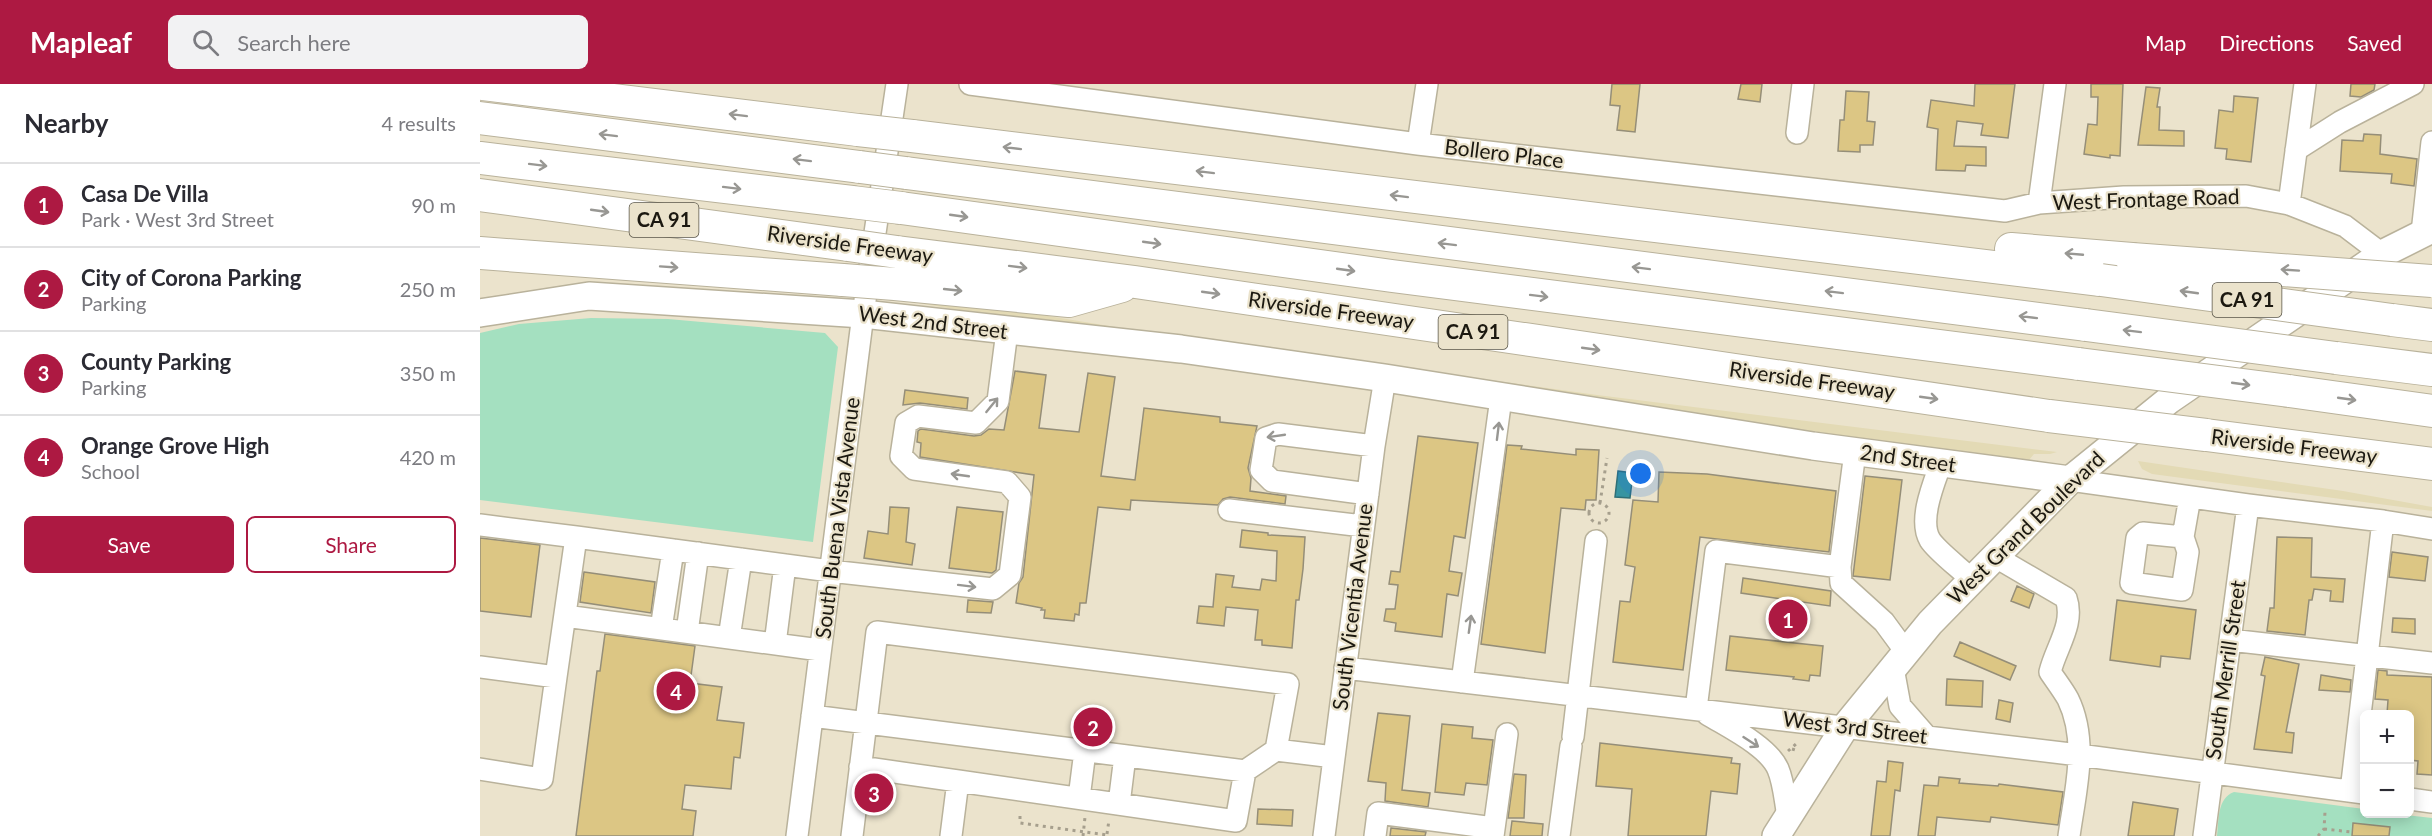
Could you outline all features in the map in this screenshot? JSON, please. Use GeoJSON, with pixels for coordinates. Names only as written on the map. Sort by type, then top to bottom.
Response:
{"type":"FeatureCollection","features":[{"type":"Feature","properties":{"kind":"highway","name":"CA 91"},"geometry":{"type":"LineString","coordinates":[[483,84],[543,89],[1478,206],[2102,280],[2432,325]]}},
{"type":"Feature","properties":{"kind":"highway"},"geometry":{"type":"LineString","coordinates":[[480,118],[2432,370]]}},
{"type":"Feature","properties":{"kind":"highway"},"geometry":{"type":"LineString","coordinates":[[480,158],[877,204],[1415,280],[2432,411]]}},
{"type":"Feature","properties":{"kind":"highway","name":"Riverside Freeway"},"geometry":{"type":"LineString","coordinates":[[480,195],[1136,282],[2049,416],[2432,464]]}},
{"type":"Feature","properties":{"kind":"highway"},"geometry":{"type":"LineString","coordinates":[[1478,206],[2432,281]]}},
{"type":"Feature","properties":{"kind":"highway"},"geometry":{"type":"LineString","coordinates":[[480,253],[895,284],[1069,301],[1136,282]]}},
{"type":"Feature","properties":{"kind":"highway"},"geometry":{"type":"LineString","coordinates":[[2376,457],[2432,477]]}},
{"type":"Feature","properties":{"kind":"main road","name":"West Grand Boulevard"},"geometry":{"type":"LineString","coordinates":[[1782,826],[1845,727],[1900,660],[1971,579],[2070,480],[2169,400],[2382,254],[2427,231]]}},
{"type":"Feature","properties":{"kind":"main road","name":"West 2nd Street"},"geometry":{"type":"LineString","coordinates":[[480,313],[589,296],[863,314],[1180,349],[1385,378]]}},
{"type":"Feature","properties":{"kind":"main road","name":"2nd Street"},"geometry":{"type":"LineString","coordinates":[[1385,378],[1855,452],[2070,480]]}},
{"type":"Feature","properties":{"kind":"street","name":"South Buena Vista Avenue"},"geometry":{"type":"LineString","coordinates":[[797,836],[877,204],[897,84]]}},
{"type":"Feature","properties":{"kind":"street","name":"Bollero Place"},"geometry":{"type":"LineString","coordinates":[[970,84],[1418,144],[2005,211],[2039,203]]}},
{"type":"Feature","properties":{"kind":"street"},"geometry":{"type":"LineString","coordinates":[[1418,144],[1427,84]]}},
{"type":"Feature","properties":{"kind":"street"},"geometry":{"type":"LineString","coordinates":[[1797,133],[1803,84]]}},
{"type":"Feature","properties":{"kind":"street"},"geometry":{"type":"LineString","coordinates":[[2039,203],[2055,84]]}},
{"type":"Feature","properties":{"kind":"street"},"geometry":{"type":"LineString","coordinates":[[2289,204],[2305,84]]}},
{"type":"Feature","properties":{"kind":"street"},"geometry":{"type":"LineString","coordinates":[[2296,150],[2340,122],[2413,84]]}},
{"type":"Feature","properties":{"kind":"street"},"geometry":{"type":"LineString","coordinates":[[2427,231],[2432,142]]}},
{"type":"Feature","properties":{"kind":"street","name":"West Frontage Road"},"geometry":{"type":"LineString","coordinates":[[2039,203],[2204,195],[2246,196],[2289,204],[2345,226],[2382,254]]}},
{"type":"Feature","properties":{"kind":"street"},"geometry":{"type":"LineString","coordinates":[[480,525],[830,571],[993,589],[1010,575],[1020,497],[1007,482],[914,469],[901,456],[906,423],[918,416],[976,423],[998,401],[1007,331]]}},
{"type":"Feature","properties":{"kind":"street","name":"South Vicentia Avenue"},"geometry":{"type":"LineString","coordinates":[[1324,836],[1374,446],[1385,378]]}},
{"type":"Feature","properties":{"kind":"street"},"geometry":{"type":"LineString","coordinates":[[1462,682],[1501,398]]}},
{"type":"Feature","properties":{"kind":"street"},"geometry":{"type":"LineString","coordinates":[[1368,494],[1272,481],[1261,470],[1266,438],[1278,434],[1374,446]]}},
{"type":"Feature","properties":{"kind":"street"},"geometry":{"type":"LineString","coordinates":[[1855,452],[1840,567],[1841,583],[1884,622],[1900,660],[1900,706],[1927,737]]}},
{"type":"Feature","properties":{"kind":"street"},"geometry":{"type":"LineString","coordinates":[[1941,463],[1929,498],[1926,524],[1930,540],[1971,579]]}},
{"type":"Feature","properties":{"kind":"street","name":"2nd Street"},"geometry":{"type":"LineString","coordinates":[[2070,480],[2432,529]]}},
{"type":"Feature","properties":{"kind":"street"},"geometry":{"type":"LineString","coordinates":[[2183,537],[2190,497]]}},
{"type":"Feature","properties":{"kind":"street","name":"South Merrill Street"},"geometry":{"type":"LineString","coordinates":[[2204,836],[2248,505]]}},
{"type":"Feature","properties":{"kind":"street"},"geometry":{"type":"LineString","coordinates":[[1229,510],[1364,526]]}},
{"type":"Feature","properties":{"kind":"street"},"geometry":{"type":"LineString","coordinates":[[2358,792],[2366,655],[2384,521]]}},
{"type":"Feature","properties":{"kind":"street"},"geometry":{"type":"LineString","coordinates":[[480,769],[542,779],[576,537]]}},
{"type":"Feature","properties":{"kind":"street"},"geometry":{"type":"LineString","coordinates":[[1559,836],[1596,541]]}},
{"type":"Feature","properties":{"kind":"street"},"geometry":{"type":"LineString","coordinates":[[661,629],[673,550]]}},
{"type":"Feature","properties":{"kind":"street"},"geometry":{"type":"LineString","coordinates":[[1782,826],[1778,770],[1772,759],[1762,749],[1699,710],[1716,551],[1840,567]]}},
{"type":"Feature","properties":{"kind":"street"},"geometry":{"type":"LineString","coordinates":[[687,632],[698,553]]}},
{"type":"Feature","properties":{"kind":"street"},"geometry":{"type":"LineString","coordinates":[[1994,556],[2066,598],[2070,609],[2064,637],[2053,659],[2050,672],[2067,697],[2079,732],[2079,755],[2069,836]]}},
{"type":"Feature","properties":{"kind":"street"},"geometry":{"type":"LineString","coordinates":[[729,638],[741,559]]}},
{"type":"Feature","properties":{"kind":"street"},"geometry":{"type":"LineString","coordinates":[[775,644],[785,565]]}},
{"type":"Feature","properties":{"kind":"street"},"geometry":{"type":"LineString","coordinates":[[565,616],[820,650]]}},
{"type":"Feature","properties":{"kind":"street"},"geometry":{"type":"LineString","coordinates":[[852,836],[877,633],[1288,684],[1276,750]]}},
{"type":"Feature","properties":{"kind":"street"},"geometry":{"type":"LineString","coordinates":[[2230,640],[2432,663]]}},
{"type":"Feature","properties":{"kind":"street"},"geometry":{"type":"LineString","coordinates":[[480,667],[556,677]]}},
{"type":"Feature","properties":{"kind":"street","name":"West 3rd Street"},"geometry":{"type":"LineString","coordinates":[[1346,668],[2079,755],[2358,792]]}},
{"type":"Feature","properties":{"kind":"street"},"geometry":{"type":"LineString","coordinates":[[812,716],[1245,771],[1276,750],[1334,756]]}},
{"type":"Feature","properties":{"kind":"street"},"geometry":{"type":"LineString","coordinates":[[1376,836],[1378,813],[1493,832],[1507,734]]}},
{"type":"Feature","properties":{"kind":"street"},"geometry":{"type":"LineString","coordinates":[[1082,807],[1085,751]]}},
{"type":"Feature","properties":{"kind":"street"},"geometry":{"type":"LineString","coordinates":[[1114,812],[1125,756]]}},
{"type":"Feature","properties":{"kind":"street"},"geometry":{"type":"LineString","coordinates":[[860,767],[958,781],[1114,812],[1236,821],[1245,771]]}},
{"type":"Feature","properties":{"kind":"street"},"geometry":{"type":"LineString","coordinates":[[951,836],[958,781]]}},
{"type":"Feature","properties":{"kind":"street"},"geometry":{"type":"LineString","coordinates":[[2414,800],[2432,802]]}},
{"type":"Feature","properties":{"kind":"path"},"geometry":{"type":"LineString","coordinates":[[1600,503],[1607,458]]}},
{"type":"Feature","properties":{"kind":"path"},"geometry":{"type":"LineString","coordinates":[[1600,503],[1606,505],[1609,514],[1604,522],[1598,523],[1593,520],[1589,512],[1594,504],[1600,503]]}},
{"type":"Feature","properties":{"kind":"path"},"geometry":{"type":"LineString","coordinates":[[1792,749],[1798,751]]}},
{"type":"Feature","properties":{"kind":"path"},"geometry":{"type":"LineString","coordinates":[[1082,807],[1083,834]]}},
{"type":"Feature","properties":{"kind":"path"},"geometry":{"type":"LineString","coordinates":[[1020,816],[1020,823],[1107,836],[1114,812]]}},
{"type":"Feature","properties":{"kind":"path"},"geometry":{"type":"LineString","coordinates":[[2318,836],[2324,829],[2325,812]]}},
{"type":"Feature","properties":{"kind":"path"},"geometry":{"type":"LineString","coordinates":[[2324,829],[2352,832]]}},
{"type":"Feature","properties":{"kind":"green space"},"geometry":{"type":"Polygon","coordinates":[[[591,318],[668,319],[825,333],[838,347],[813,542],[480,500],[480,333],[519,324],[591,318]]]}},
{"type":"Feature","properties":{"kind":"green space"},"geometry":{"type":"Polygon","coordinates":[[[1779,609],[1802,612],[1804,620],[1801,626],[1797,630],[1776,627],[1772,617],[1779,609]]]}},
{"type":"Feature","properties":{"kind":"green space"},"geometry":{"type":"Polygon","coordinates":[[[2234,792],[2360,808],[2360,818],[2414,818],[2414,816],[2432,818],[2432,836],[2217,836],[2222,804],[2228,795],[2234,792]]]}},
{"type":"Feature","properties":{"kind":"sand"},"geometry":{"type":"Polygon","coordinates":[[[888,290],[1152,333],[1597,395],[2057,452],[2034,454],[2029,460],[1457,384],[1172,343],[887,298],[888,290]]]}},
{"type":"Feature","properties":{"kind":"sand"},"geometry":{"type":"Polygon","coordinates":[[[2138,461],[2343,491],[2432,507],[2432,511],[2152,474],[2142,469],[2138,461]]]}},
{"type":"Feature","properties":{"kind":"water"},"geometry":{"type":"Polygon","coordinates":[[[1618,471],[1633,473],[1630,498],[1615,497],[1618,471]]]}},
{"type":"Feature","properties":{"kind":"building"},"geometry":{"type":"Polygon","coordinates":[[[1612,84],[1640,84],[1635,132],[1617,130],[1620,106],[1610,105],[1612,84]]]}},
{"type":"Feature","properties":{"kind":"building"},"geometry":{"type":"Polygon","coordinates":[[[1741,84],[1762,84],[1760,102],[1738,99],[1741,84]]]}},
{"type":"Feature","properties":{"kind":"building"},"geometry":{"type":"Polygon","coordinates":[[[1975,84],[2015,84],[2008,138],[1981,135],[1983,124],[1957,121],[1954,146],[1986,147],[1986,166],[1966,165],[1965,171],[1936,170],[1938,129],[1927,127],[1931,100],[1974,106],[1975,84]]]}},
{"type":"Feature","properties":{"kind":"building"},"geometry":{"type":"Polygon","coordinates":[[[2091,84],[2123,84],[2120,156],[2110,155],[2110,158],[2084,154],[2088,124],[2097,125],[2098,97],[2091,97],[2091,84]]]}},
{"type":"Feature","properties":{"kind":"building"},"geometry":{"type":"Polygon","coordinates":[[[2351,84],[2375,84],[2374,90],[2361,97],[2350,96],[2351,84]]]}},
{"type":"Feature","properties":{"kind":"building"},"geometry":{"type":"Polygon","coordinates":[[[2146,87],[2160,88],[2157,107],[2160,107],[2159,130],[2184,131],[2184,146],[2138,145],[2146,87]]]}},
{"type":"Feature","properties":{"kind":"building"},"geometry":{"type":"Polygon","coordinates":[[[1846,91],[1869,92],[1867,121],[1875,122],[1873,145],[1860,145],[1860,152],[1838,151],[1840,120],[1844,120],[1846,91]]]}},
{"type":"Feature","properties":{"kind":"building"},"geometry":{"type":"Polygon","coordinates":[[[2234,96],[2258,98],[2251,162],[2226,159],[2227,149],[2215,148],[2219,110],[2233,112],[2234,96]]]}},
{"type":"Feature","properties":{"kind":"building"},"geometry":{"type":"Polygon","coordinates":[[[2364,134],[2381,135],[2380,154],[2417,159],[2414,186],[2391,183],[2392,174],[2340,171],[2342,140],[2363,141],[2364,134]]]}},
{"type":"Feature","properties":{"kind":"building"},"geometry":{"type":"Polygon","coordinates":[[[1015,371],[1046,375],[1039,428],[1079,432],[1088,373],[1115,377],[1101,476],[1135,480],[1144,408],[1220,417],[1220,422],[1257,426],[1248,468],[1251,478],[1250,491],[1286,496],[1285,504],[1230,497],[1223,499],[1218,505],[1131,500],[1130,510],[1098,507],[1086,603],[1080,603],[1079,615],[1075,614],[1074,621],[1044,618],[1045,610],[1041,610],[1042,608],[1016,603],[1019,583],[1023,577],[1034,475],[920,457],[921,443],[917,442],[918,431],[921,429],[974,436],[981,435],[989,429],[1004,430],[1015,371]]]}},
{"type":"Feature","properties":{"kind":"building"},"geometry":{"type":"Polygon","coordinates":[[[905,390],[968,398],[967,409],[920,403],[903,405],[905,390]]]}},
{"type":"Feature","properties":{"kind":"building"},"geometry":{"type":"Polygon","coordinates":[[[1418,436],[1478,443],[1465,538],[1454,536],[1449,571],[1462,573],[1458,596],[1447,594],[1442,637],[1395,631],[1396,623],[1384,621],[1386,609],[1395,609],[1398,585],[1389,584],[1391,571],[1400,572],[1418,436]]]}},
{"type":"Feature","properties":{"kind":"building"},"geometry":{"type":"Polygon","coordinates":[[[1507,445],[1522,446],[1521,449],[1576,455],[1576,449],[1599,450],[1596,500],[1586,500],[1585,510],[1561,508],[1545,653],[1481,644],[1507,445]]]}},
{"type":"Feature","properties":{"kind":"building"},"geometry":{"type":"Polygon","coordinates":[[[1659,472],[1707,474],[1836,491],[1829,552],[1700,537],[1683,670],[1613,662],[1620,601],[1630,602],[1635,567],[1625,565],[1633,500],[1658,502],[1659,472]]]}},
{"type":"Feature","properties":{"kind":"building"},"geometry":{"type":"Polygon","coordinates":[[[1865,476],[1902,480],[1890,580],[1853,576],[1865,476]]]}},
{"type":"Feature","properties":{"kind":"building"},"geometry":{"type":"Polygon","coordinates":[[[890,507],[909,508],[906,542],[915,544],[912,565],[864,558],[868,531],[888,534],[890,507]]]}},
{"type":"Feature","properties":{"kind":"building"},"geometry":{"type":"Polygon","coordinates":[[[957,507],[1003,512],[996,570],[992,573],[949,568],[957,507]]]}},
{"type":"Feature","properties":{"kind":"building"},"geometry":{"type":"Polygon","coordinates":[[[1242,530],[1268,533],[1268,535],[1305,537],[1292,648],[1262,645],[1262,640],[1255,640],[1258,610],[1226,607],[1224,626],[1197,623],[1199,606],[1213,607],[1216,574],[1234,576],[1232,587],[1260,590],[1262,579],[1276,581],[1277,551],[1240,547],[1242,530]]]}},
{"type":"Feature","properties":{"kind":"building"},"geometry":{"type":"Polygon","coordinates":[[[2277,537],[2312,538],[2311,577],[2345,579],[2343,602],[2330,601],[2331,591],[2314,589],[2312,600],[2309,600],[2305,635],[2267,631],[2270,608],[2274,608],[2277,537]]]}},
{"type":"Feature","properties":{"kind":"building"},"geometry":{"type":"Polygon","coordinates":[[[480,538],[540,545],[531,617],[480,611],[480,538]]]}},
{"type":"Feature","properties":{"kind":"building"},"geometry":{"type":"Polygon","coordinates":[[[2392,552],[2428,557],[2425,581],[2389,577],[2392,552]]]}},
{"type":"Feature","properties":{"kind":"building"},"geometry":{"type":"Polygon","coordinates":[[[584,572],[655,582],[651,613],[580,602],[584,572]]]}},
{"type":"Feature","properties":{"kind":"building"},"geometry":{"type":"Polygon","coordinates":[[[1743,578],[1831,591],[1830,606],[1741,593],[1743,578]]]}},
{"type":"Feature","properties":{"kind":"building"},"geometry":{"type":"Polygon","coordinates":[[[2017,586],[2034,594],[2029,608],[2011,601],[2017,586]]]}},
{"type":"Feature","properties":{"kind":"building"},"geometry":{"type":"Polygon","coordinates":[[[968,600],[993,602],[991,613],[967,612],[968,600]]]}},
{"type":"Feature","properties":{"kind":"building"},"geometry":{"type":"Polygon","coordinates":[[[2117,600],[2196,610],[2190,659],[2161,656],[2160,667],[2110,660],[2117,600]]]}},
{"type":"Feature","properties":{"kind":"building"},"geometry":{"type":"Polygon","coordinates":[[[2393,618],[2415,619],[2415,634],[2392,632],[2393,618]]]}},
{"type":"Feature","properties":{"kind":"building"},"geometry":{"type":"Polygon","coordinates":[[[605,634],[695,646],[690,683],[722,687],[717,720],[744,723],[740,758],[734,757],[731,789],[685,785],[682,809],[696,811],[693,836],[576,836],[597,671],[600,671],[605,634]]]}},
{"type":"Feature","properties":{"kind":"building"},"geometry":{"type":"Polygon","coordinates":[[[1730,636],[1823,646],[1820,676],[1810,675],[1809,681],[1793,679],[1794,677],[1726,670],[1730,636]]]}},
{"type":"Feature","properties":{"kind":"building"},"geometry":{"type":"Polygon","coordinates":[[[1960,642],[2016,666],[2010,680],[1954,656],[1960,642]]]}},
{"type":"Feature","properties":{"kind":"building"},"geometry":{"type":"Polygon","coordinates":[[[2265,657],[2299,664],[2286,732],[2294,733],[2292,753],[2254,749],[2265,676],[2261,675],[2265,657]]]}},
{"type":"Feature","properties":{"kind":"building"},"geometry":{"type":"Polygon","coordinates":[[[2378,670],[2387,671],[2387,675],[2432,677],[2432,775],[2417,774],[2418,761],[2414,761],[2414,710],[2387,710],[2388,700],[2375,699],[2378,670]]]}},
{"type":"Feature","properties":{"kind":"building"},"geometry":{"type":"Polygon","coordinates":[[[2321,675],[2351,680],[2350,692],[2319,690],[2321,675]]]}},
{"type":"Feature","properties":{"kind":"building"},"geometry":{"type":"Polygon","coordinates":[[[1947,679],[1983,681],[1982,707],[1946,705],[1947,679]]]}},
{"type":"Feature","properties":{"kind":"building"},"geometry":{"type":"Polygon","coordinates":[[[1999,700],[2013,703],[2010,722],[1996,719],[1999,700]]]}},
{"type":"Feature","properties":{"kind":"building"},"geometry":{"type":"Polygon","coordinates":[[[1378,713],[1410,716],[1402,790],[1430,793],[1428,807],[1385,801],[1386,783],[1368,781],[1378,713]]]}},
{"type":"Feature","properties":{"kind":"building"},"geometry":{"type":"Polygon","coordinates":[[[1442,724],[1473,727],[1472,738],[1493,740],[1487,785],[1466,783],[1464,795],[1435,792],[1442,724]]]}},
{"type":"Feature","properties":{"kind":"building"},"geometry":{"type":"Polygon","coordinates":[[[1600,743],[1732,758],[1731,763],[1740,764],[1737,794],[1711,791],[1706,836],[1628,836],[1632,789],[1596,786],[1600,743]]]}},
{"type":"Feature","properties":{"kind":"building"},"geometry":{"type":"Polygon","coordinates":[[[1888,761],[1903,763],[1900,791],[1895,790],[1890,836],[1871,836],[1877,781],[1886,782],[1888,761]]]}},
{"type":"Feature","properties":{"kind":"building"},"geometry":{"type":"Polygon","coordinates":[[[1514,774],[1526,775],[1524,818],[1508,818],[1514,774]]]}},
{"type":"Feature","properties":{"kind":"building"},"geometry":{"type":"Polygon","coordinates":[[[1939,777],[1960,779],[1959,783],[1998,786],[1999,784],[2063,792],[2058,825],[1991,817],[1990,822],[1937,817],[1935,836],[1918,836],[1924,785],[1938,786],[1939,777]]]}},
{"type":"Feature","properties":{"kind":"building"},"geometry":{"type":"Polygon","coordinates":[[[2133,802],[2178,809],[2174,836],[2128,836],[2133,802]]]}},
{"type":"Feature","properties":{"kind":"building"},"geometry":{"type":"Polygon","coordinates":[[[1258,809],[1293,810],[1292,826],[1257,824],[1258,809]]]}},
{"type":"Feature","properties":{"kind":"building"},"geometry":{"type":"Polygon","coordinates":[[[1512,821],[1543,824],[1542,836],[1510,836],[1512,821]]]}},
{"type":"Feature","properties":{"kind":"building"},"geometry":{"type":"Polygon","coordinates":[[[2353,823],[2390,827],[2389,836],[2352,836],[2353,823]]]}},
{"type":"Feature","properties":{"kind":"building"},"geometry":{"type":"Polygon","coordinates":[[[1391,828],[1426,832],[1425,836],[1390,836],[1391,828]]]}},
{"type":"Feature","properties":{"kind":"place","name":"Casa De Villa"},"geometry":{"type":"Point","coordinates":[1788,619]}},
{"type":"Feature","properties":{"kind":"place","name":"Orange Grove High"},"geometry":{"type":"Point","coordinates":[676,691]}},
{"type":"Feature","properties":{"kind":"place","name":"City of Corona Parking"},"geometry":{"type":"Point","coordinates":[1093,727]}},
{"type":"Feature","properties":{"kind":"place","name":"County Parking"},"geometry":{"type":"Point","coordinates":[874,793]}}]}
